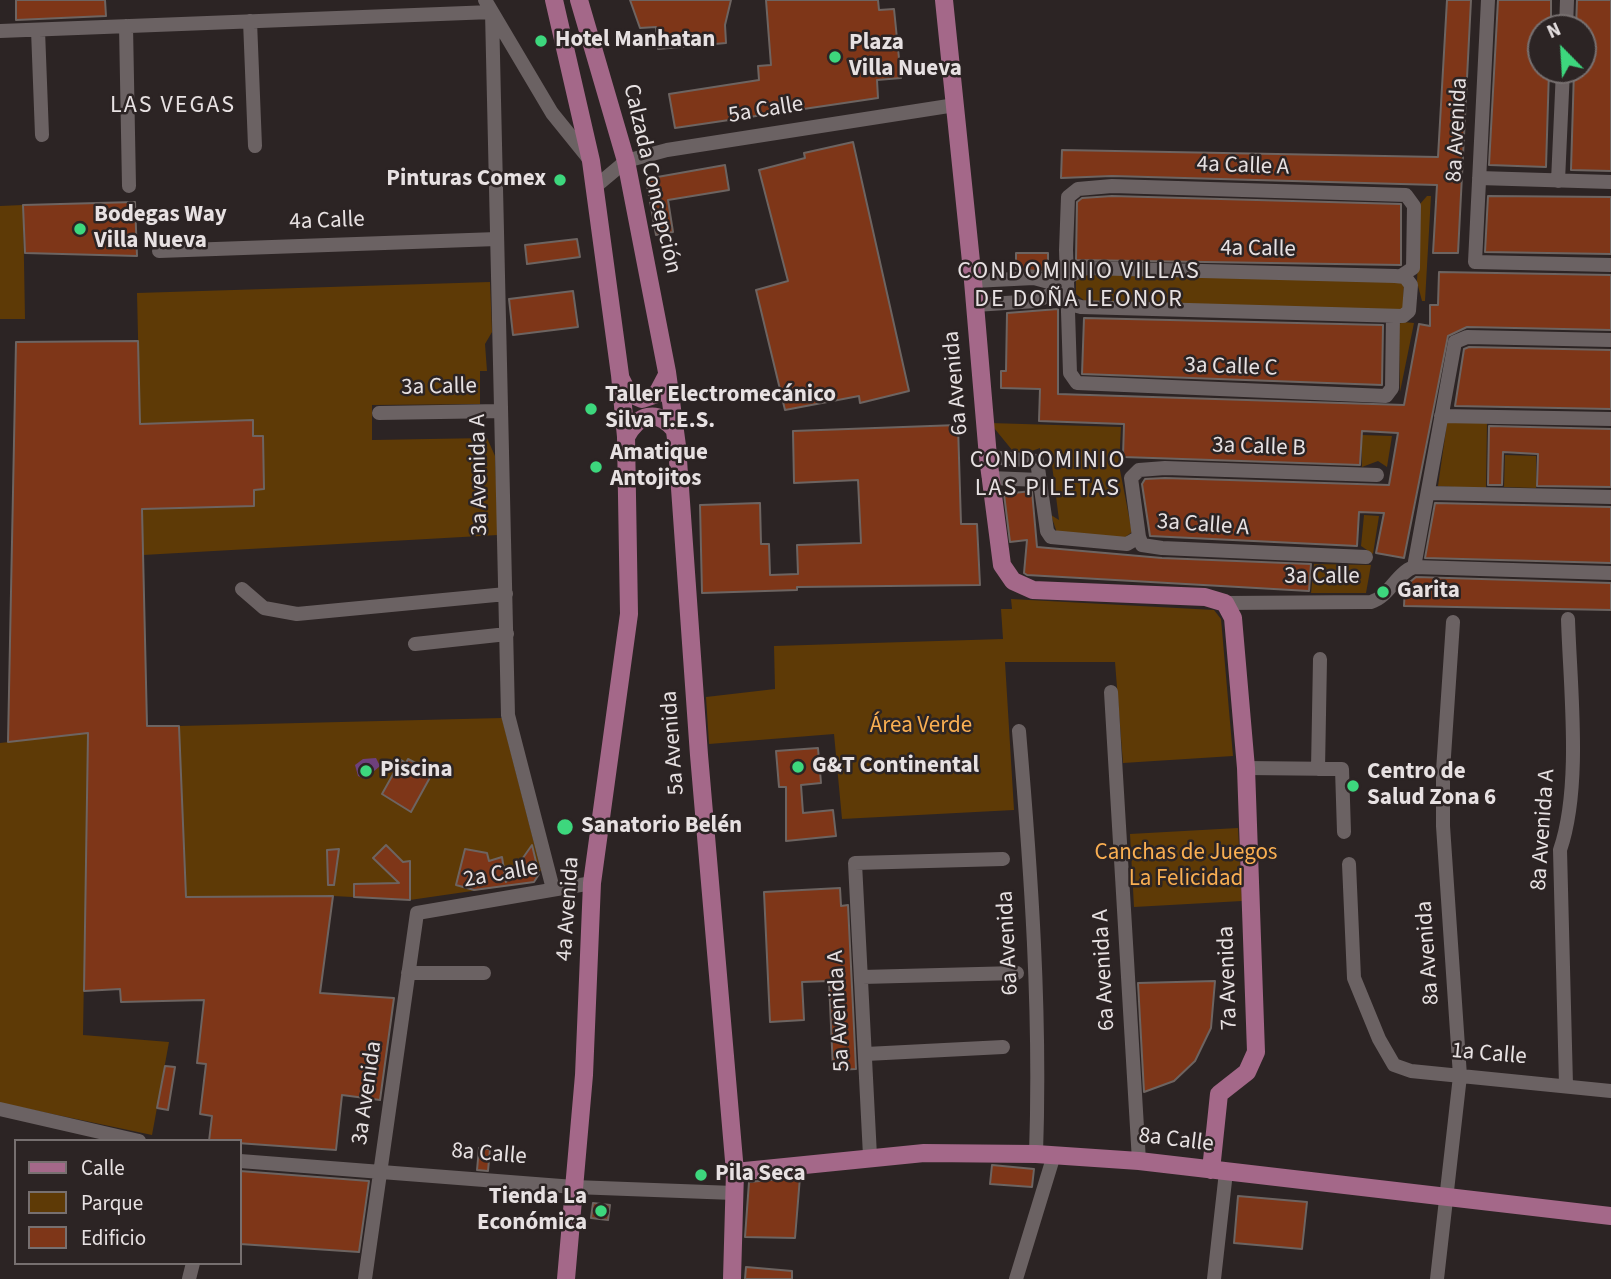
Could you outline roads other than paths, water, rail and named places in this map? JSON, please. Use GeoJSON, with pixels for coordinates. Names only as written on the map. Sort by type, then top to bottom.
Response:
{"type":"FeatureCollection","features":[{"type":"Feature","properties":{"kind":"main road"},"geometry":{"type":"LineString","coordinates":[[554,0],[591,161],[620,375],[628,393],[642,399],[650,398],[662,389],[667,372]]}},
{"type":"Feature","properties":{"kind":"main road","name":"Calzada Concepción"},"geometry":{"type":"LineString","coordinates":[[579,0],[626,161],[667,372]]}},
{"type":"Feature","properties":{"kind":"main road","name":"6a Avenida"},"geometry":{"type":"LineString","coordinates":[[944,0],[990,478],[1002,565],[1009,577],[1020,586]]}},
{"type":"Feature","properties":{"kind":"main road","name":"5a Avenida"},"geometry":{"type":"LineString","coordinates":[[667,372],[674,429],[734,1172],[732,1279]]}},
{"type":"Feature","properties":{"kind":"main road","name":"4a Avenida"},"geometry":{"type":"LineString","coordinates":[[566,1279],[584,1075],[593,883],[629,614],[626,437],[620,375]]}},
{"type":"Feature","properties":{"kind":"main road"},"geometry":{"type":"LineString","coordinates":[[626,437],[638,420],[650,415],[664,419],[674,429]]}},
{"type":"Feature","properties":{"kind":"main road","name":"3a Calle"},"geometry":{"type":"LineString","coordinates":[[1020,586],[1044,592],[1205,597],[1225,604]]}},
{"type":"Feature","properties":{"kind":"main road","name":"7a Avenida"},"geometry":{"type":"LineString","coordinates":[[1218,1171],[1217,1099],[1225,1086],[1247,1072],[1256,1052],[1246,768],[1233,618],[1225,604]]}},
{"type":"Feature","properties":{"kind":"main road","name":"8a Calle"},"geometry":{"type":"LineString","coordinates":[[734,1172],[870,1156],[924,1153],[1045,1154],[1139,1161],[1611,1216]]}},
{"type":"Feature","properties":{"kind":"street","name":"8a Avenida"},"geometry":{"type":"LineString","coordinates":[[1488,0],[1475,262],[1611,265]]}},
{"type":"Feature","properties":{"kind":"street"},"geometry":{"type":"LineString","coordinates":[[0,31],[250,21],[488,6],[552,113],[591,161]]}},
{"type":"Feature","properties":{"kind":"street","name":"3a Avenida A"},"geometry":{"type":"LineString","coordinates":[[488,6],[497,239],[508,715],[553,889]]}},
{"type":"Feature","properties":{"kind":"street"},"geometry":{"type":"LineString","coordinates":[[250,21],[254,146]]}},
{"type":"Feature","properties":{"kind":"street"},"geometry":{"type":"LineString","coordinates":[[126,26],[129,186]]}},
{"type":"Feature","properties":{"kind":"street"},"geometry":{"type":"LineString","coordinates":[[38,30],[42,135]]}},
{"type":"Feature","properties":{"kind":"street"},"geometry":{"type":"LineString","coordinates":[[1558,181],[1562,84]]}},
{"type":"Feature","properties":{"kind":"street","name":"5a Calle"},"geometry":{"type":"LineString","coordinates":[[595,187],[626,161],[667,150],[955,105]]}},
{"type":"Feature","properties":{"kind":"street"},"geometry":{"type":"LineString","coordinates":[[1479,178],[1611,182]]}},
{"type":"Feature","properties":{"kind":"street","name":"4a Calle A"},"geometry":{"type":"LineString","coordinates":[[1067,282],[1068,201],[1074,191],[1123,186],[1402,194],[1411,198],[1414,206],[1413,268],[1404,278]]}},
{"type":"Feature","properties":{"kind":"street","name":"4a Calle"},"geometry":{"type":"LineString","coordinates":[[159,251],[497,239]]}},
{"type":"Feature","properties":{"kind":"street","name":"4a Calle"},"geometry":{"type":"LineString","coordinates":[[975,305],[1036,301],[1067,282],[1083,268],[1404,278]]}},
{"type":"Feature","properties":{"kind":"street","name":"4a Calle"},"geometry":{"type":"LineString","coordinates":[[973,281],[1034,278],[1067,282]]}},
{"type":"Feature","properties":{"kind":"street"},"geometry":{"type":"LineString","coordinates":[[1067,282],[1070,304],[1393,316],[1408,313],[1411,291],[1404,278]]}},
{"type":"Feature","properties":{"kind":"street","name":"3a Calle C"},"geometry":{"type":"LineString","coordinates":[[1070,304],[1070,373],[1073,382],[1086,386],[1388,395],[1392,384],[1393,316]]}},
{"type":"Feature","properties":{"kind":"street"},"geometry":{"type":"LineString","coordinates":[[1611,340],[1458,339],[1453,346],[1414,567],[1611,573]]}},
{"type":"Feature","properties":{"kind":"street","name":"3a Calle"},"geometry":{"type":"LineString","coordinates":[[379,413],[501,411]]}},
{"type":"Feature","properties":{"kind":"street"},"geometry":{"type":"LineString","coordinates":[[1441,416],[1611,419]]}},
{"type":"Feature","properties":{"kind":"street"},"geometry":{"type":"LineString","coordinates":[[988,457],[1037,461],[1040,480],[990,478]]}},
{"type":"Feature","properties":{"kind":"street","name":"3a Calle B"},"geometry":{"type":"LineString","coordinates":[[1139,537],[1131,478],[1139,470],[1165,468],[1377,475]]}},
{"type":"Feature","properties":{"kind":"street","name":"3a Calle A"},"geometry":{"type":"LineString","coordinates":[[1040,480],[1048,533],[1057,539],[1127,544],[1139,537],[1142,545],[1162,548],[1366,557]]}},
{"type":"Feature","properties":{"kind":"street"},"geometry":{"type":"LineString","coordinates":[[1429,493],[1611,497]]}},
{"type":"Feature","properties":{"kind":"street","name":"3a Calle"},"geometry":{"type":"LineString","coordinates":[[1225,604],[1371,602],[1380,598],[1406,570],[1414,567]]}},
{"type":"Feature","properties":{"kind":"street"},"geometry":{"type":"LineString","coordinates":[[242,589],[264,608],[297,614],[506,594]]}},
{"type":"Feature","properties":{"kind":"street","name":"8a Avenida A"},"geometry":{"type":"LineString","coordinates":[[1566,1085],[1560,849],[1566,835],[1571,784],[1568,619]]}},
{"type":"Feature","properties":{"kind":"street","name":"8a Avenida"},"geometry":{"type":"LineString","coordinates":[[1437,1279],[1460,1076],[1443,826],[1443,771],[1453,622]]}},
{"type":"Feature","properties":{"kind":"street"},"geometry":{"type":"LineString","coordinates":[[415,644],[507,634]]}},
{"type":"Feature","properties":{"kind":"street"},"geometry":{"type":"LineString","coordinates":[[1318,769],[1320,659]]}},
{"type":"Feature","properties":{"kind":"street","name":"6a Avenida A"},"geometry":{"type":"LineString","coordinates":[[1111,692],[1139,1161]]}},
{"type":"Feature","properties":{"kind":"street","name":"6a Avenida"},"geometry":{"type":"LineString","coordinates":[[1016,1279],[1045,1154],[1030,857],[1019,730]]}},
{"type":"Feature","properties":{"kind":"street"},"geometry":{"type":"LineString","coordinates":[[1246,768],[1342,769],[1344,832]]}},
{"type":"Feature","properties":{"kind":"street","name":"5a Avenida A"},"geometry":{"type":"LineString","coordinates":[[870,1156],[855,863],[1003,859]]}},
{"type":"Feature","properties":{"kind":"street","name":"1a Calle"},"geometry":{"type":"LineString","coordinates":[[1349,864],[1352,972],[1379,1039],[1389,1059],[1397,1067],[1611,1091]]}},
{"type":"Feature","properties":{"kind":"street","name":"2a Calle"},"geometry":{"type":"LineString","coordinates":[[417,913],[593,883]]}},
{"type":"Feature","properties":{"kind":"street","name":"3a Avenida"},"geometry":{"type":"LineString","coordinates":[[365,1279],[417,913]]}},
{"type":"Feature","properties":{"kind":"street"},"geometry":{"type":"LineString","coordinates":[[408,973],[484,974]]}},
{"type":"Feature","properties":{"kind":"street"},"geometry":{"type":"LineString","coordinates":[[862,977],[1017,973]]}},
{"type":"Feature","properties":{"kind":"street"},"geometry":{"type":"LineString","coordinates":[[866,1054],[1003,1047]]}},
{"type":"Feature","properties":{"kind":"street"},"geometry":{"type":"LineString","coordinates":[[0,1109],[130,1139]]}},
{"type":"Feature","properties":{"kind":"street","name":"8a Calle"},"geometry":{"type":"LineString","coordinates":[[242,1161],[574,1186],[734,1193]]}},
{"type":"Feature","properties":{"kind":"street","name":"7a Avenida"},"geometry":{"type":"LineString","coordinates":[[1214,1279],[1218,1171]]}},
{"type":"Feature","properties":{"kind":"place","name":"Hotel Manhatan"},"geometry":{"type":"Point","coordinates":[541,41]}},
{"type":"Feature","properties":{"kind":"place","name":"Plaza Villa Nueva"},"geometry":{"type":"Point","coordinates":[835,57]}},
{"type":"Feature","properties":{"kind":"place","name":"Pinturas Comex"},"geometry":{"type":"Point","coordinates":[560,180]}},
{"type":"Feature","properties":{"kind":"place","name":"Bodegas Way Villa Nueva"},"geometry":{"type":"Point","coordinates":[80,229]}},
{"type":"Feature","properties":{"kind":"place","name":"Taller Electromecánico Silva T.E.S."},"geometry":{"type":"Point","coordinates":[591,409]}},
{"type":"Feature","properties":{"kind":"place","name":"Amatique Antojitos"},"geometry":{"type":"Point","coordinates":[596,467]}},
{"type":"Feature","properties":{"kind":"place","name":"Garita"},"geometry":{"type":"Point","coordinates":[1383,592]}},
{"type":"Feature","properties":{"kind":"place","name":"G&T Continental"},"geometry":{"type":"Point","coordinates":[798,767]}},
{"type":"Feature","properties":{"kind":"place","name":"Piscina"},"geometry":{"type":"Point","coordinates":[366,771]}},
{"type":"Feature","properties":{"kind":"place","name":"Centro de Salud Zona 6"},"geometry":{"type":"Point","coordinates":[1353,786]}},
{"type":"Feature","properties":{"kind":"place","name":"Sanatorio Belén"},"geometry":{"type":"Point","coordinates":[565,827]}},
{"type":"Feature","properties":{"kind":"place","name":"Pila Seca"},"geometry":{"type":"Point","coordinates":[701,1175]}},
{"type":"Feature","properties":{"kind":"place","name":"Tienda La Económica"},"geometry":{"type":"Point","coordinates":[601,1211]}},
{"type":"Feature","properties":{"kind":"district","name":"LAS VEGAS"},"geometry":{"type":"Point","coordinates":[173,107]}},
{"type":"Feature","properties":{"kind":"district","name":"CONDOMINIO VILLAS DE DOÑA LEONOR"},"geometry":{"type":"Point","coordinates":[1079,287]}},
{"type":"Feature","properties":{"kind":"district","name":"CONDOMINIO LAS PILETAS"},"geometry":{"type":"Point","coordinates":[1048,476]}},
{"type":"Feature","properties":{"kind":"park label","name":"Área Verde"},"geometry":{"type":"Point","coordinates":[921,727]}},
{"type":"Feature","properties":{"kind":"park label","name":"Canchas de Juegos La Felicidad"},"geometry":{"type":"Point","coordinates":[1186,867]}}]}
